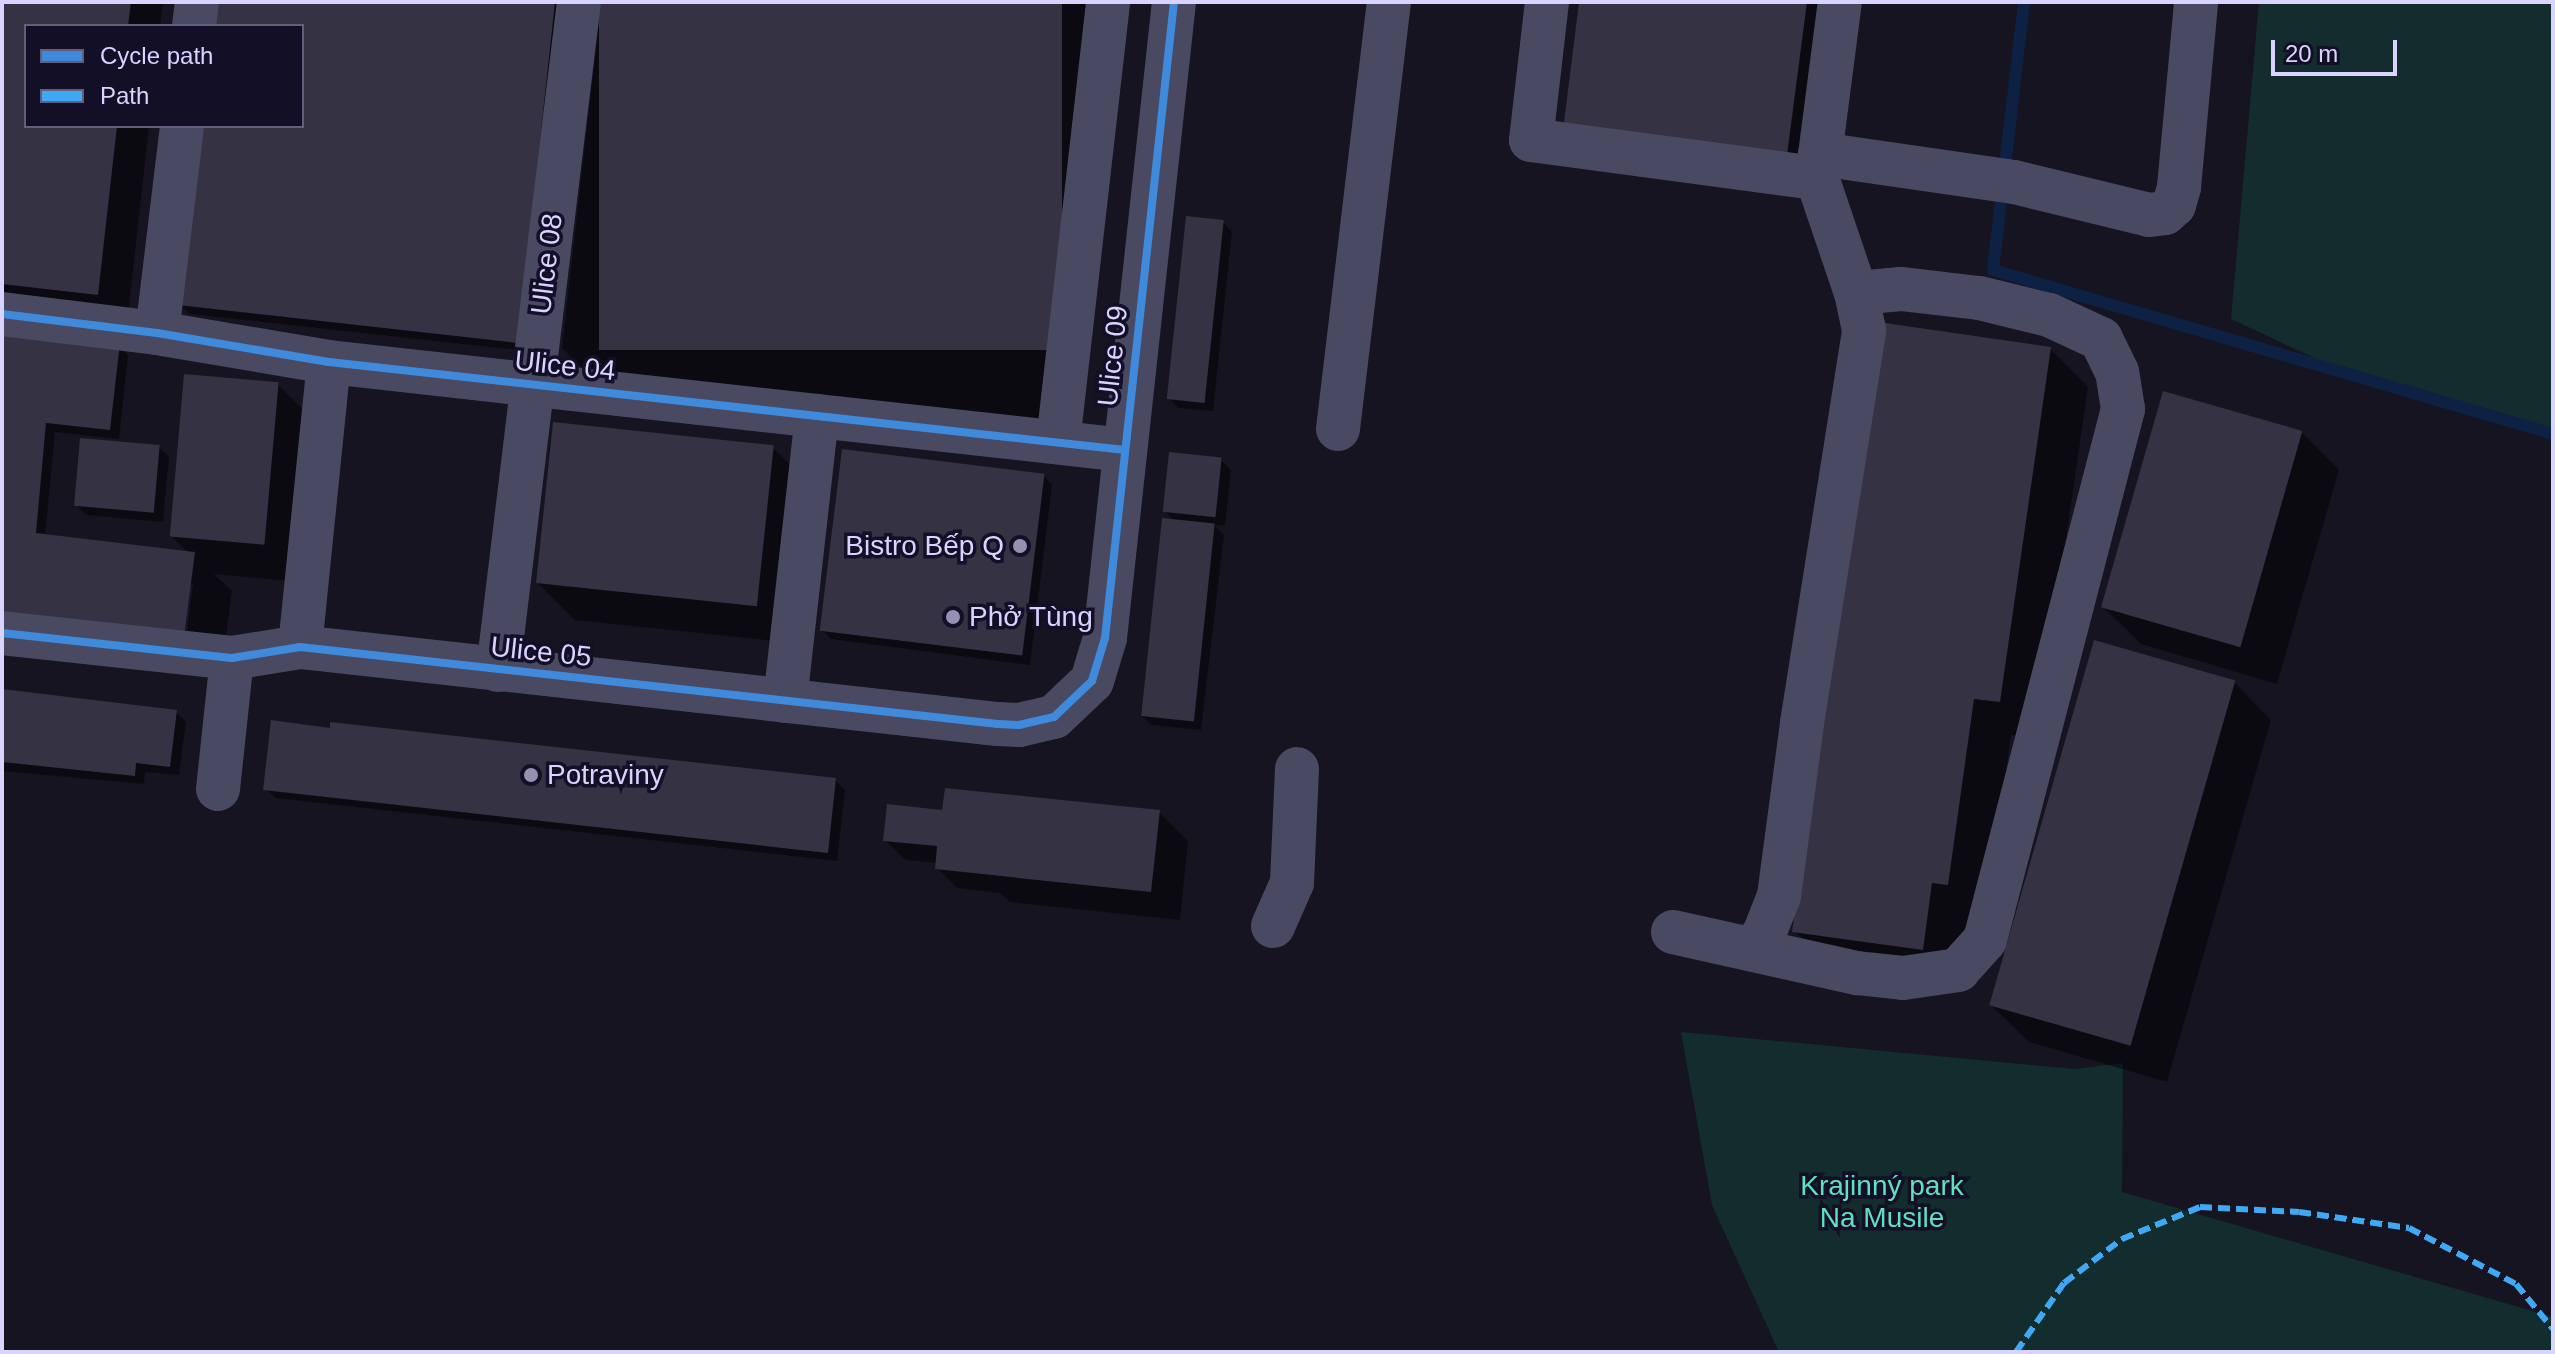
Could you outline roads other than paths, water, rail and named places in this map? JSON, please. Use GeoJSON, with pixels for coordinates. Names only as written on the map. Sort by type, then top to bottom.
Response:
{"type":"FeatureCollection","features":[{"type":"Feature","properties":{"kind":"street"},"geometry":{"type":"LineString","coordinates":[[194,24],[197,2]]}},
{"type":"Feature","properties":{"kind":"street","name":"Ulice 08"},"geometry":{"type":"LineString","coordinates":[[498,670],[579,2]]}},
{"type":"Feature","properties":{"kind":"street","name":"Ulice 09"},"geometry":{"type":"LineString","coordinates":[[1058,442],[1108,2]]}},
{"type":"Feature","properties":{"kind":"street","name":"Ulice 09"},"geometry":{"type":"LineString","coordinates":[[1070,705],[1092,681],[1105,638],[1174,2]]}},
{"type":"Feature","properties":{"kind":"street"},"geometry":{"type":"LineString","coordinates":[[1338,429],[1389,2]]}},
{"type":"Feature","properties":{"kind":"street"},"geometry":{"type":"LineString","coordinates":[[1547,2],[1531,140],[2004,181],[2149,215],[2165,213],[2174,205],[2196,2]]}},
{"type":"Feature","properties":{"kind":"street"},"geometry":{"type":"LineString","coordinates":[[1752,948],[1764,934],[1779,896],[1802,723],[1864,330],[1819,166],[1840,2]]}},
{"type":"Feature","properties":{"kind":"street"},"geometry":{"type":"LineString","coordinates":[[157,333],[182,128]]}},
{"type":"Feature","properties":{"kind":"street"},"geometry":{"type":"LineString","coordinates":[[1673,932],[1857,973],[1903,978],[1958,970],[1985,940],[2123,409],[2117,372],[2101,339],[2049,315],[1979,298],[1901,289],[1856,293]]}},
{"type":"Feature","properties":{"kind":"street","name":"Ulice 04"},"geometry":{"type":"LineString","coordinates":[[2,314],[157,333],[329,362],[1125,450]]}},
{"type":"Feature","properties":{"kind":"street"},"geometry":{"type":"LineString","coordinates":[[300,647],[329,362]]}},
{"type":"Feature","properties":{"kind":"street"},"geometry":{"type":"LineString","coordinates":[[785,701],[817,416]]}},
{"type":"Feature","properties":{"kind":"street","name":"Ulice 05"},"geometry":{"type":"LineString","coordinates":[[2,633],[232,658],[300,647],[1019,725],[1054,717],[1070,705]]}},
{"type":"Feature","properties":{"kind":"street"},"geometry":{"type":"LineString","coordinates":[[218,789],[232,658]]}},
{"type":"Feature","properties":{"kind":"street"},"geometry":{"type":"LineString","coordinates":[[1273,926],[1292,883],[1297,769]]}},
{"type":"Feature","properties":{"kind":"waterway"},"geometry":{"type":"LineString","coordinates":[[2024,2],[1993,270],[2553,434]]}},
{"type":"Feature","properties":{"kind":"place","name":"Bistro Bếp Q"},"geometry":{"type":"Point","coordinates":[1020,546]}},
{"type":"Feature","properties":{"kind":"place","name":"Phở Tùng"},"geometry":{"type":"Point","coordinates":[953,617]}},
{"type":"Feature","properties":{"kind":"place","name":"Potraviny"},"geometry":{"type":"Point","coordinates":[531,775]}},
{"type":"Feature","properties":{"kind":"park label","name":"Krajinný park Na Musile"},"geometry":{"type":"Point","coordinates":[1882,1202]}}]}
